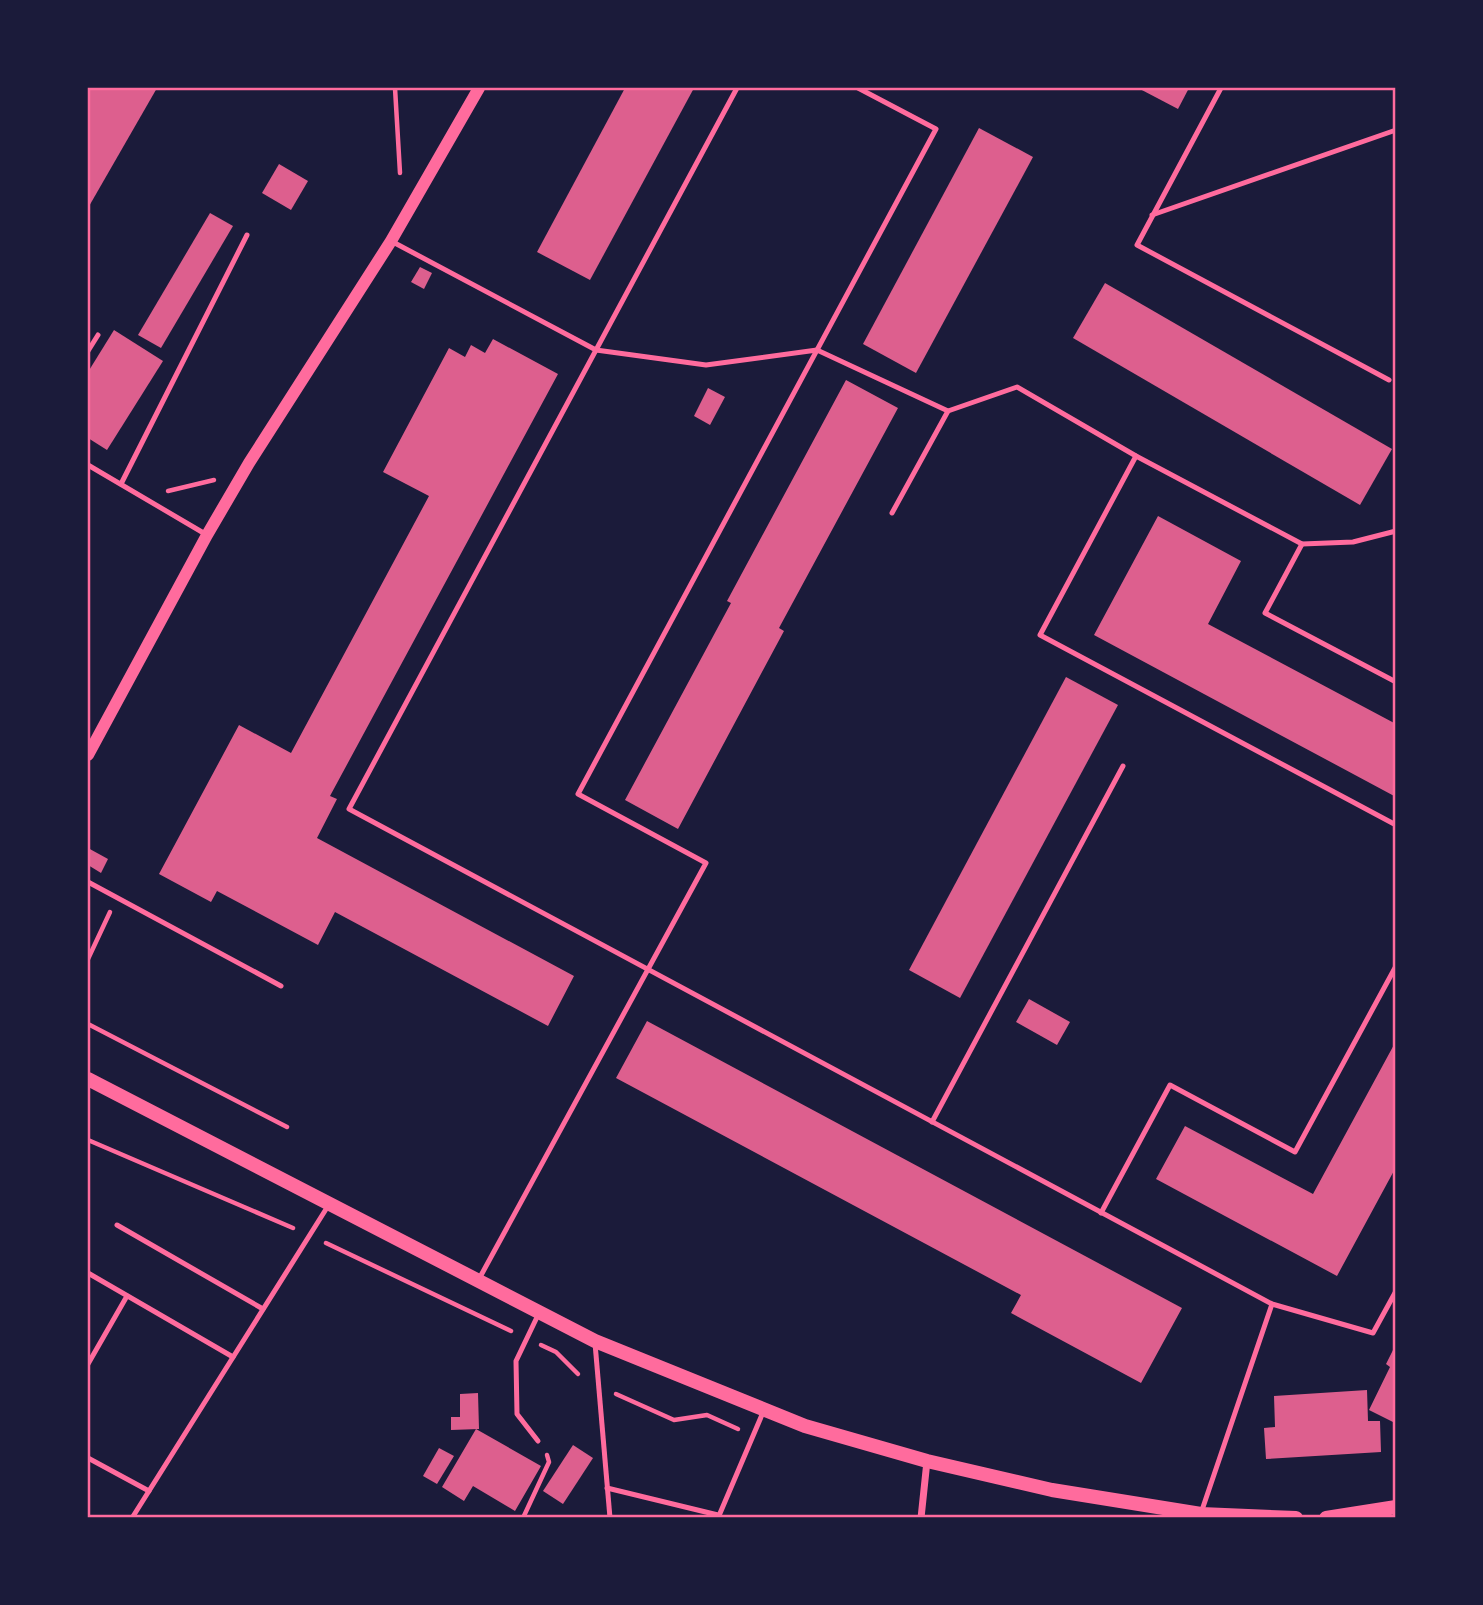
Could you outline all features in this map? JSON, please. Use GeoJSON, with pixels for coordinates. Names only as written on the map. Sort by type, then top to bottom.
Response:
{"type":"FeatureCollection","features":[{"type":"Feature","properties":{"kind":"main road"},"geometry":{"type":"LineString","coordinates":[[88,1079],[595,1341],[805,1426],[927,1461],[1052,1490],[1201,1514],[1296,1517]]}},
{"type":"Feature","properties":{"kind":"main road"},"geometry":{"type":"LineString","coordinates":[[1326,1517],[1395,1507]]}},
{"type":"Feature","properties":{"kind":"street"},"geometry":{"type":"LineString","coordinates":[[88,755],[249,463],[391,241],[479,88]]}},
{"type":"Feature","properties":{"kind":"street"},"geometry":{"type":"LineString","coordinates":[[921,1517],[927,1461]]}},
{"type":"Feature","properties":{"kind":"lane"},"geometry":{"type":"LineString","coordinates":[[737,88],[349,809],[1272,1304],[1373,1333],[1395,1291]]}},
{"type":"Feature","properties":{"kind":"lane"},"geometry":{"type":"LineString","coordinates":[[478,1282],[706,863],[578,794],[936,129],[858,88]]}},
{"type":"Feature","properties":{"kind":"lane"},"geometry":{"type":"LineString","coordinates":[[1221,88],[1137,245],[1389,380]]}},
{"type":"Feature","properties":{"kind":"lane"},"geometry":{"type":"LineString","coordinates":[[1152,215],[1395,130]]}},
{"type":"Feature","properties":{"kind":"lane"},"geometry":{"type":"LineString","coordinates":[[121,484],[247,235]]}},
{"type":"Feature","properties":{"kind":"lane"},"geometry":{"type":"LineString","coordinates":[[391,241],[596,351],[706,365],[817,351],[948,411]]}},
{"type":"Feature","properties":{"kind":"lane"},"geometry":{"type":"LineString","coordinates":[[88,351],[98,335]]}},
{"type":"Feature","properties":{"kind":"lane"},"geometry":{"type":"LineString","coordinates":[[892,513],[948,411],[1017,387],[1136,456],[1301,544],[1353,542],[1395,531]]}},
{"type":"Feature","properties":{"kind":"lane"},"geometry":{"type":"LineString","coordinates":[[1136,456],[1040,635],[1395,825]]}},
{"type":"Feature","properties":{"kind":"lane"},"geometry":{"type":"LineString","coordinates":[[88,466],[207,535]]}},
{"type":"Feature","properties":{"kind":"lane"},"geometry":{"type":"LineString","coordinates":[[1301,544],[1265,612],[1395,682]]}},
{"type":"Feature","properties":{"kind":"lane"},"geometry":{"type":"LineString","coordinates":[[932,1122],[1123,766]]}},
{"type":"Feature","properties":{"kind":"lane"},"geometry":{"type":"LineString","coordinates":[[88,882],[281,986]]}},
{"type":"Feature","properties":{"kind":"lane"},"geometry":{"type":"LineString","coordinates":[[1101,1213],[1170,1085],[1295,1153],[1395,966]]}},
{"type":"Feature","properties":{"kind":"lane"},"geometry":{"type":"LineString","coordinates":[[132,1517],[329,1203]]}},
{"type":"Feature","properties":{"kind":"lane"},"geometry":{"type":"LineString","coordinates":[[117,1225],[263,1309]]}},
{"type":"Feature","properties":{"kind":"lane"},"geometry":{"type":"LineString","coordinates":[[88,1273],[233,1357]]}},
{"type":"Feature","properties":{"kind":"lane"},"geometry":{"type":"LineString","coordinates":[[88,1364],[127,1296]]}},
{"type":"Feature","properties":{"kind":"lane"},"geometry":{"type":"LineString","coordinates":[[1201,1514],[1272,1304]]}},
{"type":"Feature","properties":{"kind":"lane"},"geometry":{"type":"LineString","coordinates":[[538,1441],[517,1414],[516,1361],[539,1313]]}},
{"type":"Feature","properties":{"kind":"lane"},"geometry":{"type":"LineString","coordinates":[[595,1341],[610,1517]]}},
{"type":"Feature","properties":{"kind":"lane"},"geometry":{"type":"LineString","coordinates":[[607,1488],[718,1516],[764,1410]]}},
{"type":"Feature","properties":{"kind":"lane"},"geometry":{"type":"LineString","coordinates":[[88,1458],[149,1491]]}},
{"type":"Feature","properties":{"kind":"path"},"geometry":{"type":"LineString","coordinates":[[396,88],[400,173]]}},
{"type":"Feature","properties":{"kind":"path"},"geometry":{"type":"LineString","coordinates":[[137,492],[198,486],[249,463]]}},
{"type":"Feature","properties":{"kind":"path"},"geometry":{"type":"LineString","coordinates":[[88,959],[117,898]]}},
{"type":"Feature","properties":{"kind":"path"},"geometry":{"type":"LineString","coordinates":[[88,1024],[287,1127]]}},
{"type":"Feature","properties":{"kind":"path"},"geometry":{"type":"LineString","coordinates":[[88,1140],[310,1235],[556,1352],[584,1380],[674,1420],[707,1415],[752,1437]]}},
{"type":"Feature","properties":{"kind":"path"},"geometry":{"type":"LineString","coordinates":[[523,1517],[549,1462],[538,1441]]}},
{"type":"Feature","properties":{"kind":"building"},"geometry":{"type":"Polygon","coordinates":[[[88,88],[157,88],[88,208],[88,88]]]}},
{"type":"Feature","properties":{"kind":"building"},"geometry":{"type":"Polygon","coordinates":[[[625,88],[694,88],[590,280],[537,252],[625,88]]]}},
{"type":"Feature","properties":{"kind":"building"},"geometry":{"type":"Polygon","coordinates":[[[1138,88],[1189,88],[1178,109],[1138,88]]]}},
{"type":"Feature","properties":{"kind":"building"},"geometry":{"type":"Polygon","coordinates":[[[979,128],[1033,157],[916,373],[863,344],[979,128]]]}},
{"type":"Feature","properties":{"kind":"building"},"geometry":{"type":"Polygon","coordinates":[[[279,164],[308,181],[291,210],[262,193],[279,164]]]}},
{"type":"Feature","properties":{"kind":"building"},"geometry":{"type":"Polygon","coordinates":[[[210,213],[233,226],[161,348],[138,335],[210,213]]]}},
{"type":"Feature","properties":{"kind":"building"},"geometry":{"type":"Polygon","coordinates":[[[420,267],[432,273],[424,289],[411,282],[420,267]]]}},
{"type":"Feature","properties":{"kind":"building"},"geometry":{"type":"Polygon","coordinates":[[[1105,283],[1392,449],[1360,505],[1073,338],[1105,283]]]}},
{"type":"Feature","properties":{"kind":"building"},"geometry":{"type":"Polygon","coordinates":[[[114,330],[163,361],[107,450],[88,438],[88,372],[114,330]]]}},
{"type":"Feature","properties":{"kind":"building"},"geometry":{"type":"Polygon","coordinates":[[[493,339],[558,374],[330,796],[337,799],[317,838],[574,976],[548,1026],[335,912],[318,945],[217,891],[211,902],[159,874],[239,725],[291,753],[429,496],[383,472],[449,348],[465,357],[471,345],[485,353],[493,339]]]}},
{"type":"Feature","properties":{"kind":"building"},"geometry":{"type":"Polygon","coordinates":[[[846,380],[898,408],[779,628],[784,631],[678,829],[625,800],[731,603],[727,601],[846,380]]]}},
{"type":"Feature","properties":{"kind":"building"},"geometry":{"type":"Polygon","coordinates":[[[708,388],[725,397],[710,425],[694,416],[708,388]]]}},
{"type":"Feature","properties":{"kind":"building"},"geometry":{"type":"Polygon","coordinates":[[[1158,516],[1241,561],[1208,624],[1396,724],[1396,797],[1094,635],[1158,516]]]}},
{"type":"Feature","properties":{"kind":"building"},"geometry":{"type":"Polygon","coordinates":[[[1066,677],[1118,705],[960,998],[909,970],[1066,677]]]}},
{"type":"Feature","properties":{"kind":"building"},"geometry":{"type":"Polygon","coordinates":[[[88,848],[108,859],[101,873],[88,865],[88,848]]]}},
{"type":"Feature","properties":{"kind":"building"},"geometry":{"type":"Polygon","coordinates":[[[1029,999],[1070,1022],[1057,1045],[1016,1022],[1029,999]]]}},
{"type":"Feature","properties":{"kind":"building"},"geometry":{"type":"Polygon","coordinates":[[[647,1021],[1182,1308],[1141,1383],[1011,1313],[1021,1295],[616,1078],[647,1021]]]}},
{"type":"Feature","properties":{"kind":"building"},"geometry":{"type":"Polygon","coordinates":[[[1396,1041],[1396,1167],[1337,1276],[1156,1179],[1185,1126],[1313,1194],[1396,1041]]]}},
{"type":"Feature","properties":{"kind":"building"},"geometry":{"type":"Polygon","coordinates":[[[1393,1350],[1396,1351],[1395,1423],[1369,1410],[1390,1367],[1386,1364],[1393,1350]]]}},
{"type":"Feature","properties":{"kind":"building"},"geometry":{"type":"Polygon","coordinates":[[[1367,1390],[1368,1421],[1380,1421],[1381,1452],[1266,1459],[1264,1428],[1275,1427],[1274,1396],[1367,1390]]]}},
{"type":"Feature","properties":{"kind":"building"},"geometry":{"type":"Polygon","coordinates":[[[478,1393],[479,1429],[451,1430],[451,1417],[460,1417],[460,1394],[478,1393]]]}},
{"type":"Feature","properties":{"kind":"building"},"geometry":{"type":"Polygon","coordinates":[[[476,1429],[541,1466],[515,1511],[473,1486],[464,1501],[442,1487],[476,1429]]]}},
{"type":"Feature","properties":{"kind":"building"},"geometry":{"type":"Polygon","coordinates":[[[573,1445],[593,1458],[563,1504],[543,1491],[573,1445]]]}},
{"type":"Feature","properties":{"kind":"building"},"geometry":{"type":"Polygon","coordinates":[[[439,1448],[454,1456],[437,1484],[423,1476],[439,1448]]]}}]}
